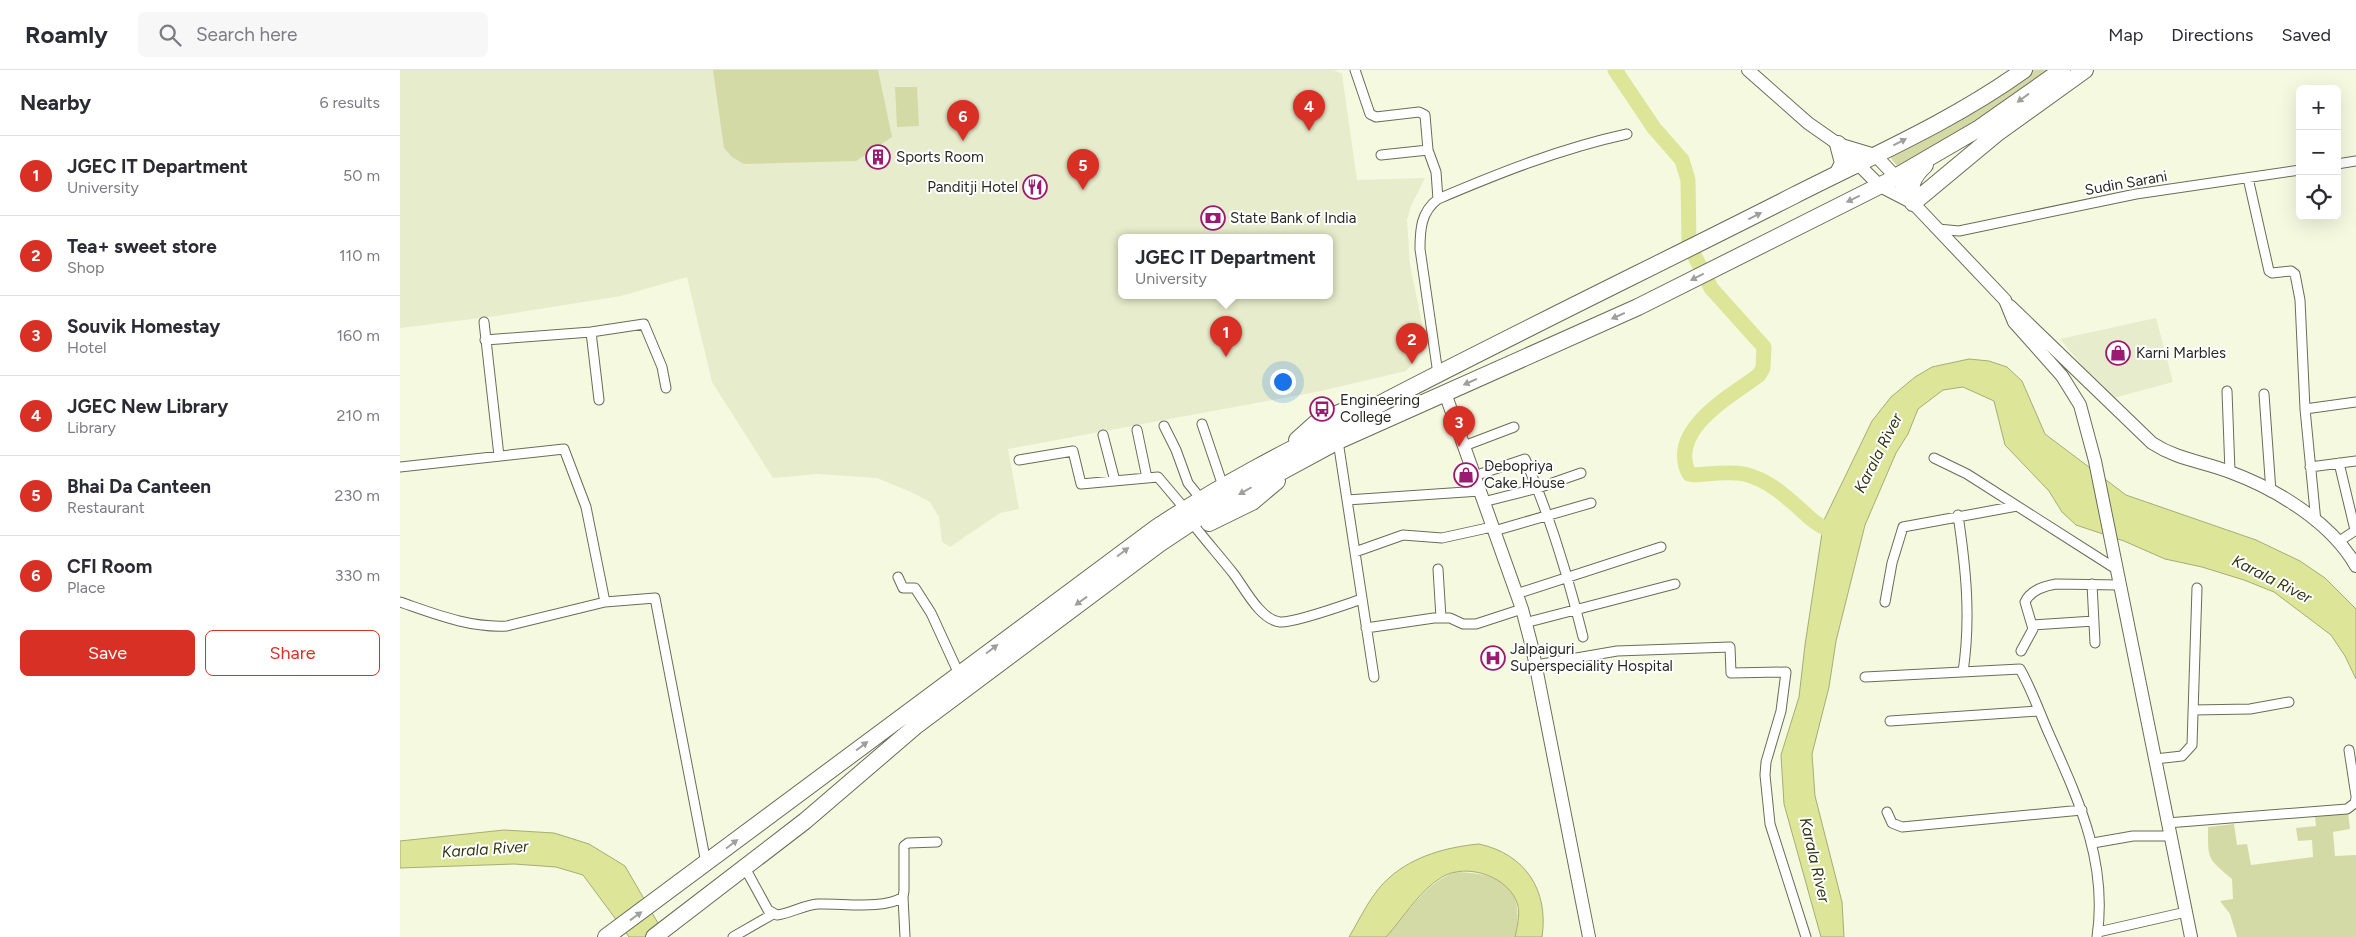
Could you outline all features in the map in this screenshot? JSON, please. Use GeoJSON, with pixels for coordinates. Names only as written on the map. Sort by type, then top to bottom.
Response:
{"type":"FeatureCollection","features":[{"type":"Feature","properties":{"kind":"highway"},"geometry":{"type":"LineString","coordinates":[[606,937],[1156,528],[1201,499],[1223,486],[1338,441],[1662,295],[1880,186],[1934,156],[1978,129],[2062,70]]}},
{"type":"Feature","properties":{"kind":"highway"},"geometry":{"type":"LineString","coordinates":[[1934,156],[1912,180],[1910,193],[1913,203],[1996,134],[2085,70]]}},
{"type":"Feature","properties":{"kind":"highway"},"geometry":{"type":"LineString","coordinates":[[654,937],[805,821],[917,725],[1168,538],[1288,459],[1392,398],[1438,374],[1944,119],[2020,71]]}},
{"type":"Feature","properties":{"kind":"highway"},"geometry":{"type":"LineString","coordinates":[[1838,144],[1843,163],[1838,173]]}},
{"type":"Feature","properties":{"kind":"highway"},"geometry":{"type":"LineString","coordinates":[[1438,374],[1445,394]]}},
{"type":"Feature","properties":{"kind":"highway"},"geometry":{"type":"LineString","coordinates":[[1168,538],[1196,528],[1252,502],[1271,487],[1288,459]]}},
{"type":"Feature","properties":{"kind":"main road"},"geometry":{"type":"LineString","coordinates":[[1748,70],[1808,123],[1838,144],[1880,186],[1913,203]]}},
{"type":"Feature","properties":{"kind":"main road"},"geometry":{"type":"LineString","coordinates":[[1838,144],[1875,154],[1896,177],[1913,203],[2005,300],[2152,443],[2179,458],[2230,472],[2271,492],[2316,522],[2338,542],[2356,566]]}},
{"type":"Feature","properties":{"kind":"main road"},"geometry":{"type":"LineString","coordinates":[[2005,300],[2014,322],[2056,367],[2080,405],[2095,461],[2191,937]]}},
{"type":"Feature","properties":{"kind":"main road"},"geometry":{"type":"LineString","coordinates":[[1445,394],[1522,609],[1536,665],[1589,937]]}},
{"type":"Feature","properties":{"kind":"street"},"geometry":{"type":"LineString","coordinates":[[1355,70],[1370,114],[1376,117],[1419,112],[1425,115],[1428,150],[1436,172],[1438,199]]}},
{"type":"Feature","properties":{"kind":"street"},"geometry":{"type":"LineString","coordinates":[[1438,374],[1420,250],[1420,233],[1426,208],[1438,199],[1493,176],[1627,134]]}},
{"type":"Feature","properties":{"kind":"street"},"geometry":{"type":"LineString","coordinates":[[1381,155],[1428,150]]}},
{"type":"Feature","properties":{"kind":"street"},"geometry":{"type":"LineString","coordinates":[[2341,163],[2356,160]]}},
{"type":"Feature","properties":{"kind":"street","name":"Sudin Sarani"},"geometry":{"type":"LineString","coordinates":[[1938,229],[1959,231],[2136,194],[2296,171]]}},
{"type":"Feature","properties":{"kind":"street"},"geometry":{"type":"LineString","coordinates":[[2248,178],[2269,271],[2272,273],[2291,271],[2295,274],[2300,300],[2304,410],[2316,522]]}},
{"type":"Feature","properties":{"kind":"street"},"geometry":{"type":"LineString","coordinates":[[1954,246],[1959,231]]}},
{"type":"Feature","properties":{"kind":"street"},"geometry":{"type":"LineString","coordinates":[[484,322],[499,456]]}},
{"type":"Feature","properties":{"kind":"street"},"geometry":{"type":"LineString","coordinates":[[485,340],[591,332],[644,324],[662,367],[666,388]]}},
{"type":"Feature","properties":{"kind":"street"},"geometry":{"type":"LineString","coordinates":[[591,332],[599,400]]}},
{"type":"Feature","properties":{"kind":"street"},"geometry":{"type":"LineString","coordinates":[[2227,391],[2230,472]]}},
{"type":"Feature","properties":{"kind":"street"},"geometry":{"type":"LineString","coordinates":[[2264,394],[2271,492]]}},
{"type":"Feature","properties":{"kind":"street"},"geometry":{"type":"LineString","coordinates":[[2304,410],[2356,402]]}},
{"type":"Feature","properties":{"kind":"street"},"geometry":{"type":"LineString","coordinates":[[1202,424],[1223,486]]}},
{"type":"Feature","properties":{"kind":"street"},"geometry":{"type":"LineString","coordinates":[[1164,426],[1176,450],[1188,483],[1201,499]]}},
{"type":"Feature","properties":{"kind":"street"},"geometry":{"type":"LineString","coordinates":[[1464,446],[1514,427]]}},
{"type":"Feature","properties":{"kind":"street"},"geometry":{"type":"LineString","coordinates":[[1137,430],[1147,478]]}},
{"type":"Feature","properties":{"kind":"street"},"geometry":{"type":"LineString","coordinates":[[1104,435],[1115,481]]}},
{"type":"Feature","properties":{"kind":"street"},"geometry":{"type":"LineString","coordinates":[[1338,441],[1374,677]]}},
{"type":"Feature","properties":{"kind":"street"},"geometry":{"type":"LineString","coordinates":[[400,467],[564,449],[586,508],[605,602]]}},
{"type":"Feature","properties":{"kind":"street"},"geometry":{"type":"LineString","coordinates":[[1019,460],[1073,451],[1081,484],[1158,477],[1185,509]]}},
{"type":"Feature","properties":{"kind":"street"},"geometry":{"type":"LineString","coordinates":[[1474,476],[1525,458],[1538,488],[1568,577],[1583,637]]}},
{"type":"Feature","properties":{"kind":"street"},"geometry":{"type":"LineString","coordinates":[[1934,458],[1967,474],[2116,569]]}},
{"type":"Feature","properties":{"kind":"street"},"geometry":{"type":"LineString","coordinates":[[2310,467],[2356,461]]}},
{"type":"Feature","properties":{"kind":"street"},"geometry":{"type":"LineString","coordinates":[[2338,542],[2355,530],[2339,463]]}},
{"type":"Feature","properties":{"kind":"street"},"geometry":{"type":"LineString","coordinates":[[1347,500],[1482,497],[1538,488],[1580,473]]}},
{"type":"Feature","properties":{"kind":"street"},"geometry":{"type":"LineString","coordinates":[[1355,552],[1403,535],[1442,538],[1493,529],[1592,503]]}},
{"type":"Feature","properties":{"kind":"street"},"geometry":{"type":"LineString","coordinates":[[1885,602],[1900,529],[1906,525],[2017,506]]}},
{"type":"Feature","properties":{"kind":"street"},"geometry":{"type":"LineString","coordinates":[[1958,515],[1968,597],[1969,625],[1963,672]]}},
{"type":"Feature","properties":{"kind":"street"},"geometry":{"type":"LineString","coordinates":[[1196,528],[1235,576],[1245,592],[1271,620],[1278,622],[1291,620],[1362,599]]}},
{"type":"Feature","properties":{"kind":"street"},"geometry":{"type":"LineString","coordinates":[[1516,594],[1661,548]]}},
{"type":"Feature","properties":{"kind":"street"},"geometry":{"type":"LineString","coordinates":[[1438,570],[1441,618]]}},
{"type":"Feature","properties":{"kind":"street"},"geometry":{"type":"LineString","coordinates":[[898,577],[903,588],[915,588],[931,613],[959,674]]}},
{"type":"Feature","properties":{"kind":"street"},"geometry":{"type":"LineString","coordinates":[[1525,623],[1675,584]]}},
{"type":"Feature","properties":{"kind":"street"},"geometry":{"type":"LineString","coordinates":[[2021,651],[2032,632],[2032,625],[2025,602],[2033,593],[2056,584],[2119,585]]}},
{"type":"Feature","properties":{"kind":"street"},"geometry":{"type":"LineString","coordinates":[[2092,584],[2095,643]]}},
{"type":"Feature","properties":{"kind":"street"},"geometry":{"type":"LineString","coordinates":[[2155,759],[2182,756],[2190,749],[2192,740],[2197,588]]}},
{"type":"Feature","properties":{"kind":"street"},"geometry":{"type":"LineString","coordinates":[[400,602],[457,621],[494,627],[507,626],[605,602],[655,598],[706,863]]}},
{"type":"Feature","properties":{"kind":"street"},"geometry":{"type":"LineString","coordinates":[[1366,628],[1441,618],[1450,618],[1469,624],[1522,609]]}},
{"type":"Feature","properties":{"kind":"street"},"geometry":{"type":"LineString","coordinates":[[2032,625],[2094,621]]}},
{"type":"Feature","properties":{"kind":"street"},"geometry":{"type":"LineString","coordinates":[[1536,665],[1587,654],[1617,650],[1730,647],[1731,672],[1786,672],[1781,711],[1766,762],[1765,775],[1770,824],[1806,937]]}},
{"type":"Feature","properties":{"kind":"street"},"geometry":{"type":"LineString","coordinates":[[1865,677],[2019,668],[2082,810],[2093,843],[2098,882],[2097,934],[2186,912]]}},
{"type":"Feature","properties":{"kind":"street"},"geometry":{"type":"LineString","coordinates":[[2193,710],[2250,709],[2289,702]]}},
{"type":"Feature","properties":{"kind":"street"},"geometry":{"type":"LineString","coordinates":[[1890,721],[2039,711]]}},
{"type":"Feature","properties":{"kind":"street"},"geometry":{"type":"LineString","coordinates":[[2167,823],[2347,809],[2352,807],[2356,797],[2349,750]]}},
{"type":"Feature","properties":{"kind":"street"},"geometry":{"type":"LineString","coordinates":[[1887,812],[1892,823],[1902,827],[2082,810]]}},
{"type":"Feature","properties":{"kind":"street"},"geometry":{"type":"LineString","coordinates":[[2093,843],[2133,836],[2170,836]]}},
{"type":"Feature","properties":{"kind":"street"},"geometry":{"type":"LineString","coordinates":[[905,937],[903,897],[904,846],[908,843],[937,842]]}},
{"type":"Feature","properties":{"kind":"street"},"geometry":{"type":"LineString","coordinates":[[745,868],[768,910],[773,914]]}},
{"type":"Feature","properties":{"kind":"street"},"geometry":{"type":"LineString","coordinates":[[733,937],[773,914],[784,914],[809,905],[894,902],[903,897]]}},
{"type":"Feature","properties":{"kind":"shaded area"},"geometry":{"type":"Polygon","coordinates":[[[400,70],[1334,70],[1342,74],[1357,180],[1425,178],[1411,206],[1407,220],[1410,265],[1427,347],[1406,371],[1321,391],[1008,449],[1019,509],[1000,513],[950,547],[942,542],[939,517],[930,502],[877,478],[817,474],[773,478],[712,382],[687,277],[621,296],[496,316],[400,328],[400,70]]]}},
{"type":"Feature","properties":{"kind":"shaded area"},"geometry":{"type":"Polygon","coordinates":[[[713,70],[878,70],[892,137],[856,161],[744,164],[732,157],[724,148],[713,70]]]}},
{"type":"Feature","properties":{"kind":"shaded area"},"geometry":{"type":"Polygon","coordinates":[[[2030,70],[2052,70],[2010,101],[1897,166],[1888,154],[2030,70]]]}},
{"type":"Feature","properties":{"kind":"shaded area"},"geometry":{"type":"Polygon","coordinates":[[[895,87],[917,87],[919,126],[897,127],[895,87]]]}},
{"type":"Feature","properties":{"kind":"shaded area","name":"Karni Marbles"},"geometry":{"type":"Polygon","coordinates":[[[2156,318],[2173,382],[2110,399],[2060,339],[2156,318]]]}},
{"type":"Feature","properties":{"kind":"shaded area"},"geometry":{"type":"Polygon","coordinates":[[[2348,813],[2350,829],[2333,832],[2335,856],[2356,855],[2356,937],[2237,937],[2230,914],[2220,901],[2233,899],[2232,879],[2211,858],[2208,846],[2208,827],[2234,824],[2237,845],[2247,844],[2251,865],[2313,857],[2312,840],[2298,841],[2296,828],[2316,826],[2315,817],[2348,813]]]}},
{"type":"Feature","properties":{"kind":"shaded area"},"geometry":{"type":"Polygon","coordinates":[[[1455,872],[1486,876],[1498,880],[1507,886],[1517,906],[1518,920],[1515,937],[1386,937],[1425,892],[1444,877],[1455,872]]]}},
{"type":"Feature","properties":{"kind":"water","name":"Karala River"},"geometry":{"type":"Polygon","coordinates":[[[1969,359],[1989,361],[2007,367],[2022,381],[2045,434],[2126,495],[2256,540],[2300,561],[2325,578],[2356,609],[2356,679],[2345,656],[2331,635],[2274,592],[2202,567],[2165,559],[2124,541],[2076,525],[2062,512],[2049,491],[2005,445],[1994,401],[1963,387],[1943,390],[1918,409],[1908,434],[1896,453],[1865,525],[1836,641],[1829,687],[1812,754],[1815,796],[1842,902],[1844,937],[1821,937],[1784,804],[1781,755],[1799,697],[1824,520],[1872,421],[1891,397],[1915,377],[1932,367],[1969,359]]]}},
{"type":"Feature","properties":{"kind":"water","name":"Karala River"},"geometry":{"type":"Polygon","coordinates":[[[504,830],[554,833],[589,844],[625,866],[666,937],[629,937],[583,875],[556,867],[514,864],[400,868],[400,841],[504,830]]]}},
{"type":"Feature","properties":{"kind":"water"},"geometry":{"type":"Polygon","coordinates":[[[1479,844],[1509,856],[1521,865],[1530,877],[1542,904],[1542,937],[1515,937],[1519,913],[1518,906],[1514,896],[1507,887],[1487,875],[1463,871],[1442,877],[1426,889],[1386,937],[1349,937],[1378,890],[1399,870],[1420,858],[1443,850],[1479,844]]]}},
{"type":"Feature","properties":{"kind":"waterway"},"geometry":{"type":"LineString","coordinates":[[1615,70],[1654,128],[1682,160],[1688,180],[1689,245],[1711,288],[1764,347],[1763,368],[1759,375],[1719,404],[1694,429],[1687,443],[1685,458],[1689,474],[1732,473],[1754,477],[1772,486],[1814,522],[1841,537]]}},
{"type":"Feature","properties":{"kind":"place","name":"JGEC New Library"},"geometry":{"type":"Point","coordinates":[1309,131]}},
{"type":"Feature","properties":{"kind":"place","name":"CFI Room"},"geometry":{"type":"Point","coordinates":[963,141]}},
{"type":"Feature","properties":{"kind":"place","name":"Sports Room"},"geometry":{"type":"Point","coordinates":[878,157]}},
{"type":"Feature","properties":{"kind":"place","name":"Panditji Hotel"},"geometry":{"type":"Point","coordinates":[1035,187]}},
{"type":"Feature","properties":{"kind":"place","name":"Bhai Da Canteen"},"geometry":{"type":"Point","coordinates":[1083,190]}},
{"type":"Feature","properties":{"kind":"place","name":"State Bank of India"},"geometry":{"type":"Point","coordinates":[1213,218]}},
{"type":"Feature","properties":{"kind":"place","name":"Karni Marbles"},"geometry":{"type":"Point","coordinates":[2118,353]}},
{"type":"Feature","properties":{"kind":"place","name":"JGEC IT Department"},"geometry":{"type":"Point","coordinates":[1226,357]}},
{"type":"Feature","properties":{"kind":"place","name":"Tea+ sweet store"},"geometry":{"type":"Point","coordinates":[1412,364]}},
{"type":"Feature","properties":{"kind":"place","name":"Engineering College"},"geometry":{"type":"Point","coordinates":[1322,409]}},
{"type":"Feature","properties":{"kind":"place","name":"Souvik Homestay"},"geometry":{"type":"Point","coordinates":[1459,447]}},
{"type":"Feature","properties":{"kind":"place","name":"Debopriya Cake House"},"geometry":{"type":"Point","coordinates":[1466,475]}},
{"type":"Feature","properties":{"kind":"place","name":"Jalpaiguri Superspeciality Hospital"},"geometry":{"type":"Point","coordinates":[1493,658]}}]}
